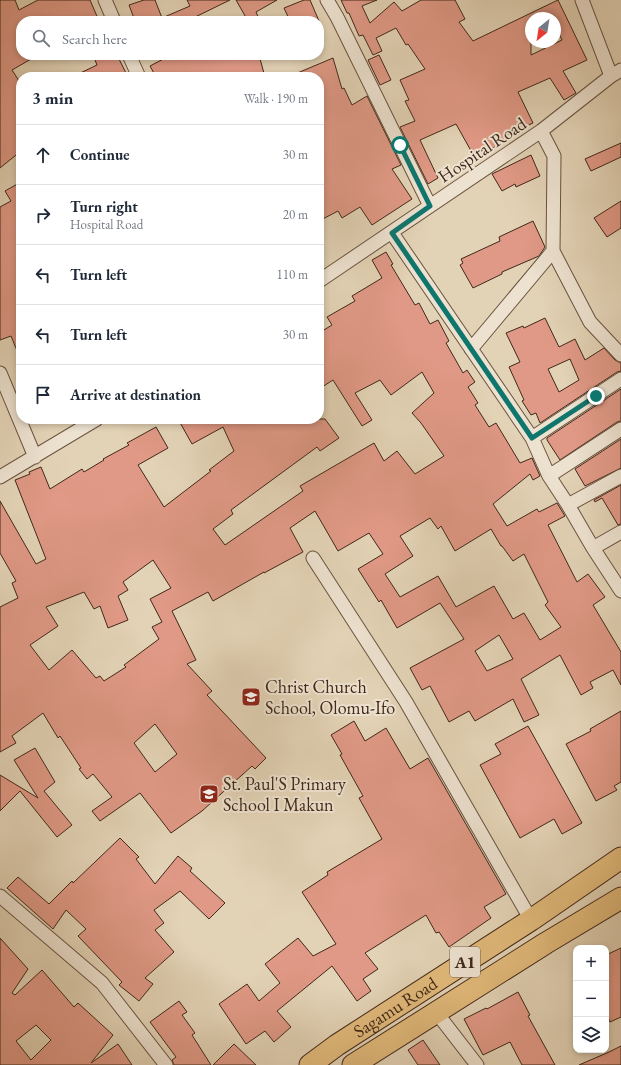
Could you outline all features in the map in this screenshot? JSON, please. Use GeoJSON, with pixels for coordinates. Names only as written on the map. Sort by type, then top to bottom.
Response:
{"type":"FeatureCollection","features":[{"type":"Feature","properties":{"kind":"highway","name":"Sagamu Road"},"geometry":{"type":"LineString","coordinates":[[310,1065],[337,1044],[531,920],[621,858]]}},
{"type":"Feature","properties":{"kind":"highway","name":"Sagamu Road"},"geometry":{"type":"LineString","coordinates":[[353,1065],[546,943],[621,898]]}},
{"type":"Feature","properties":{"kind":"street"},"geometry":{"type":"LineString","coordinates":[[105,0],[112,16]]}},
{"type":"Feature","properties":{"kind":"street"},"geometry":{"type":"LineString","coordinates":[[327,0],[337,17],[430,206]]}},
{"type":"Feature","properties":{"kind":"street"},"geometry":{"type":"LineString","coordinates":[[582,0],[616,73]]}},
{"type":"Feature","properties":{"kind":"street"},"geometry":{"type":"LineString","coordinates":[[131,60],[137,72]]}},
{"type":"Feature","properties":{"kind":"street","name":"Hospital Road"},"geometry":{"type":"LineString","coordinates":[[324,278],[541,132],[616,73]]}},
{"type":"Feature","properties":{"kind":"street"},"geometry":{"type":"LineString","coordinates":[[541,132],[554,156],[553,251],[590,322],[621,355]]}},
{"type":"Feature","properties":{"kind":"street"},"geometry":{"type":"LineString","coordinates":[[392,233],[532,438],[549,476],[621,591]]}},
{"type":"Feature","properties":{"kind":"street"},"geometry":{"type":"LineString","coordinates":[[471,349],[553,251]]}},
{"type":"Feature","properties":{"kind":"street"},"geometry":{"type":"LineString","coordinates":[[0,373],[16,411]]}},
{"type":"Feature","properties":{"kind":"street"},"geometry":{"type":"LineString","coordinates":[[532,438],[621,379]]}},
{"type":"Feature","properties":{"kind":"street"},"geometry":{"type":"LineString","coordinates":[[21,424],[35,457]]}},
{"type":"Feature","properties":{"kind":"street"},"geometry":{"type":"LineString","coordinates":[[0,477],[89,424]]}},
{"type":"Feature","properties":{"kind":"street"},"geometry":{"type":"LineString","coordinates":[[549,476],[621,429]]}},
{"type":"Feature","properties":{"kind":"street"},"geometry":{"type":"LineString","coordinates":[[568,505],[621,476]]}},
{"type":"Feature","properties":{"kind":"street"},"geometry":{"type":"LineString","coordinates":[[593,548],[621,532]]}},
{"type":"Feature","properties":{"kind":"street"},"geometry":{"type":"LineString","coordinates":[[313,558],[406,702],[531,920]]}},
{"type":"Feature","properties":{"kind":"street"},"geometry":{"type":"LineString","coordinates":[[0,896],[102,983],[166,1065]]}},
{"type":"Feature","properties":{"kind":"street"},"geometry":{"type":"LineString","coordinates":[[436,1012],[477,1065]]}},
{"type":"Feature","properties":{"kind":"building"},"geometry":{"type":"Polygon","coordinates":[[[0,0],[15,0],[19,10],[38,0],[90,0],[97,16],[16,16],[16,60],[29,60],[12,70],[16,76],[16,155],[0,168],[0,0]]]}},
{"type":"Feature","properties":{"kind":"building"},"geometry":{"type":"Polygon","coordinates":[[[144,0],[155,0],[161,16],[133,16],[129,5],[144,0]]]}},
{"type":"Feature","properties":{"kind":"building"},"geometry":{"type":"Polygon","coordinates":[[[187,0],[230,0],[197,16],[167,16],[190,6],[187,0]]]}},
{"type":"Feature","properties":{"kind":"building"},"geometry":{"type":"Polygon","coordinates":[[[236,0],[277,0],[256,12],[258,16],[245,16],[236,0]]]}},
{"type":"Feature","properties":{"kind":"building"},"geometry":{"type":"Polygon","coordinates":[[[304,0],[310,0],[317,16],[288,16],[284,8],[304,0]]]}},
{"type":"Feature","properties":{"kind":"building"},"geometry":{"type":"Polygon","coordinates":[[[341,0],[377,0],[362,6],[370,23],[394,2],[402,11],[421,0],[455,0],[465,19],[459,22],[473,41],[525,16],[525,48],[531,48],[531,55],[545,48],[561,48],[561,12],[533,12],[558,0],[587,60],[563,71],[576,93],[564,100],[550,78],[518,92],[533,123],[507,135],[509,139],[475,158],[456,124],[420,140],[438,178],[428,184],[400,127],[415,121],[405,101],[409,100],[400,80],[425,69],[408,44],[406,45],[396,28],[376,38],[382,51],[373,55],[363,35],[359,36],[349,13],[347,13],[341,0]]]}},
{"type":"Feature","properties":{"kind":"building"},"geometry":{"type":"Polygon","coordinates":[[[379,55],[391,80],[380,85],[368,60],[379,55]]]}},
{"type":"Feature","properties":{"kind":"building"},"geometry":{"type":"Polygon","coordinates":[[[333,58],[342,89],[344,88],[352,105],[367,96],[401,165],[392,169],[412,199],[372,225],[360,207],[342,218],[338,211],[324,218],[324,72],[300,72],[333,58]]]}},
{"type":"Feature","properties":{"kind":"building"},"geometry":{"type":"Polygon","coordinates":[[[95,60],[120,60],[126,72],[82,72],[97,65],[95,60]]]}},
{"type":"Feature","properties":{"kind":"building"},"geometry":{"type":"Polygon","coordinates":[[[161,60],[260,60],[264,72],[153,72],[150,66],[161,60]]]}},
{"type":"Feature","properties":{"kind":"building"},"geometry":{"type":"Polygon","coordinates":[[[621,143],[621,157],[591,171],[585,159],[621,143]]]}},
{"type":"Feature","properties":{"kind":"building"},"geometry":{"type":"Polygon","coordinates":[[[531,155],[540,176],[516,187],[515,184],[502,191],[492,174],[531,155]]]}},
{"type":"Feature","properties":{"kind":"building"},"geometry":{"type":"Polygon","coordinates":[[[16,185],[16,348],[11,336],[0,340],[0,207],[11,201],[5,191],[16,185]]]}},
{"type":"Feature","properties":{"kind":"building"},"geometry":{"type":"Polygon","coordinates":[[[621,201],[621,228],[607,237],[594,218],[621,201]]]}},
{"type":"Feature","properties":{"kind":"building"},"geometry":{"type":"Polygon","coordinates":[[[533,221],[545,247],[539,256],[502,272],[502,274],[473,288],[460,265],[463,263],[461,259],[500,241],[499,237],[533,221]]]}},
{"type":"Feature","properties":{"kind":"building"},"geometry":{"type":"Polygon","coordinates":[[[386,252],[393,264],[391,265],[415,305],[419,303],[430,324],[438,320],[449,341],[446,343],[463,373],[467,370],[475,382],[468,387],[478,403],[475,405],[489,427],[496,423],[520,463],[532,458],[540,476],[533,480],[530,474],[493,504],[507,526],[537,509],[539,512],[557,503],[565,516],[548,525],[577,582],[588,574],[605,597],[593,605],[621,652],[621,685],[613,670],[590,682],[593,688],[581,695],[560,655],[521,679],[539,715],[524,722],[513,699],[475,721],[469,711],[449,722],[430,686],[422,690],[410,668],[464,639],[440,603],[397,628],[381,600],[379,602],[358,569],[383,554],[369,533],[338,551],[315,511],[290,528],[303,552],[213,601],[208,592],[172,611],[196,660],[187,664],[212,691],[207,695],[266,758],[255,769],[252,766],[202,811],[171,833],[140,793],[100,821],[92,811],[112,797],[93,774],[87,779],[79,769],[81,768],[60,736],[58,738],[43,713],[12,736],[16,743],[0,752],[0,607],[18,598],[12,583],[16,581],[0,553],[0,501],[36,564],[46,559],[15,480],[30,474],[29,472],[41,467],[50,489],[82,469],[84,472],[104,460],[103,459],[129,445],[127,443],[156,427],[168,448],[138,465],[164,507],[211,471],[209,470],[234,451],[223,427],[192,444],[181,424],[324,424],[325,419],[339,438],[320,451],[317,447],[231,510],[233,514],[213,529],[225,545],[303,491],[300,486],[374,443],[384,461],[397,451],[415,474],[444,456],[421,423],[412,413],[434,393],[422,372],[391,395],[380,380],[355,393],[372,420],[362,426],[333,380],[324,386],[324,330],[332,325],[327,317],[355,301],[352,296],[382,278],[372,260],[386,252]],[[430,518],[400,536],[413,556],[385,574],[400,597],[438,576],[456,607],[494,586],[513,619],[524,613],[540,640],[561,627],[545,605],[548,602],[524,554],[513,561],[501,546],[491,529],[455,551],[441,526],[438,529],[430,518]],[[153,560],[123,582],[128,590],[118,596],[128,620],[108,628],[100,606],[94,609],[84,592],[46,607],[58,626],[30,645],[49,670],[72,650],[96,678],[100,676],[104,681],[126,667],[124,665],[159,639],[152,627],[162,622],[150,599],[171,588],[153,560]],[[499,635],[475,651],[487,671],[513,659],[499,635]],[[155,724],[134,743],[155,772],[177,754],[155,724]]]}},
{"type":"Feature","properties":{"kind":"building"},"geometry":{"type":"Polygon","coordinates":[[[545,318],[559,347],[575,339],[585,360],[604,348],[615,360],[621,363],[621,371],[617,372],[540,423],[536,413],[531,415],[522,401],[524,400],[509,367],[520,362],[506,333],[523,326],[524,328],[545,318]],[[570,359],[548,369],[559,392],[579,380],[570,359]]]}},
{"type":"Feature","properties":{"kind":"building"},"geometry":{"type":"Polygon","coordinates":[[[621,389],[621,421],[617,422],[560,460],[547,438],[621,389]]]}},
{"type":"Feature","properties":{"kind":"building"},"geometry":{"type":"Polygon","coordinates":[[[621,439],[621,468],[585,486],[575,469],[621,439]]]}},
{"type":"Feature","properties":{"kind":"building"},"geometry":{"type":"Polygon","coordinates":[[[621,485],[621,524],[618,525],[602,498],[595,502],[594,500],[621,485]]]}},
{"type":"Feature","properties":{"kind":"building"},"geometry":{"type":"Polygon","coordinates":[[[621,711],[621,782],[614,786],[617,790],[596,801],[566,744],[591,731],[590,729],[621,711]]]}},
{"type":"Feature","properties":{"kind":"building"},"geometry":{"type":"Polygon","coordinates":[[[354,721],[365,741],[386,728],[410,769],[428,758],[506,894],[484,907],[491,918],[449,947],[439,932],[436,933],[426,915],[365,953],[378,969],[363,979],[371,991],[357,1001],[332,966],[277,1011],[291,1027],[274,1042],[265,1031],[246,1044],[219,1004],[247,984],[259,1001],[280,983],[265,964],[298,938],[313,956],[336,944],[302,892],[328,875],[327,872],[382,839],[359,798],[363,796],[340,755],[342,754],[331,735],[354,721]]]}},
{"type":"Feature","properties":{"kind":"building"},"geometry":{"type":"Polygon","coordinates":[[[528,726],[582,823],[562,834],[554,819],[520,838],[480,765],[501,754],[495,744],[528,726]]]}},
{"type":"Feature","properties":{"kind":"building"},"geometry":{"type":"Polygon","coordinates":[[[35,748],[55,782],[44,791],[72,825],[57,837],[20,791],[0,811],[0,775],[38,798],[14,760],[35,748]]]}},
{"type":"Feature","properties":{"kind":"building"},"geometry":{"type":"Polygon","coordinates":[[[120,838],[139,857],[136,859],[155,884],[178,856],[192,868],[190,871],[225,903],[209,919],[180,891],[154,910],[164,923],[155,930],[174,952],[145,978],[153,984],[139,1001],[119,985],[122,982],[78,936],[86,929],[66,910],[53,929],[7,888],[18,877],[49,904],[120,838]]]}},
{"type":"Feature","properties":{"kind":"building"},"geometry":{"type":"Polygon","coordinates":[[[0,938],[28,969],[12,993],[15,995],[42,970],[74,1007],[78,1003],[113,1035],[91,1063],[118,1044],[132,1065],[0,1065],[0,938]],[[36,1025],[16,1041],[31,1060],[51,1040],[36,1025]]]}},
{"type":"Feature","properties":{"kind":"building"},"geometry":{"type":"Polygon","coordinates":[[[621,948],[621,1017],[610,1022],[609,1020],[609,954],[621,948]]]}},
{"type":"Feature","properties":{"kind":"building"},"geometry":{"type":"Polygon","coordinates":[[[518,992],[530,1015],[528,1016],[555,1065],[522,1065],[510,1042],[483,1055],[464,1019],[486,1008],[487,1009],[518,992]]]}},
{"type":"Feature","properties":{"kind":"building"},"geometry":{"type":"Polygon","coordinates":[[[179,1001],[187,1012],[182,1015],[195,1033],[192,1035],[211,1065],[174,1065],[172,1060],[176,1057],[150,1022],[179,1001]]]}},
{"type":"Feature","properties":{"kind":"building"},"geometry":{"type":"Polygon","coordinates":[[[423,1040],[440,1065],[418,1065],[408,1050],[423,1040]]]}},
{"type":"Feature","properties":{"kind":"building"},"geometry":{"type":"Polygon","coordinates":[[[234,1044],[256,1065],[213,1065],[234,1044]]]}},
{"type":"Feature","properties":{"kind":"building"},"geometry":{"type":"Polygon","coordinates":[[[621,1046],[621,1065],[579,1065],[609,1053],[621,1046]]]}},
{"type":"Feature","properties":{"kind":"place","name":"Christ Church School, Olomu-Ifo"},"geometry":{"type":"Point","coordinates":[251,697]}},
{"type":"Feature","properties":{"kind":"place","name":"St. Paul'S Primary School I Makun"},"geometry":{"type":"Point","coordinates":[209,794]}},
{"type":"Feature","properties":{"kind":"route"},"geometry":{"type":"LineString","coordinates":[[400,145],[430,206],[392,233],[532,438],[596,396]]}}]}
